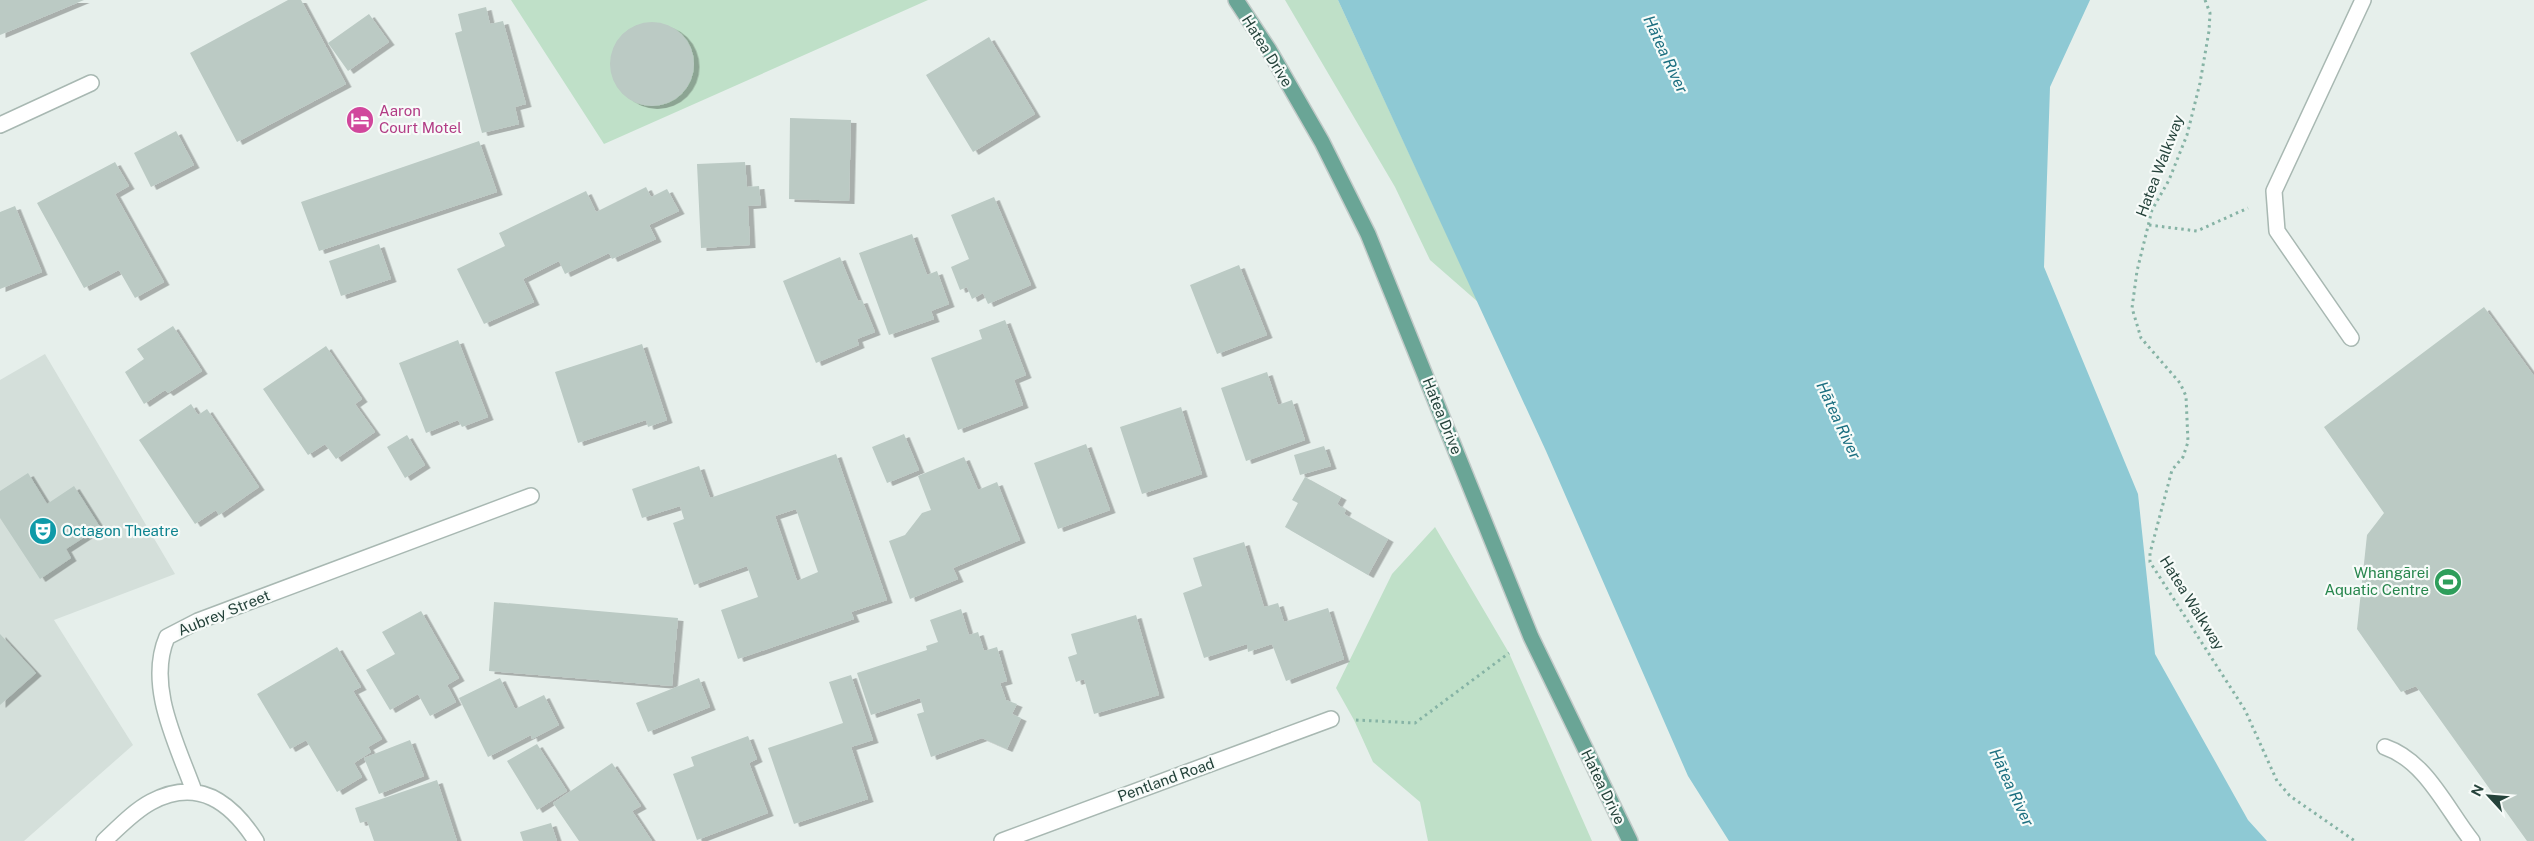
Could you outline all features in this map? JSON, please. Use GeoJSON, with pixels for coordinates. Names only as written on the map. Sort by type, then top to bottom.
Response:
{"type":"FeatureCollection","features":[{"type":"Feature","properties":{"kind":"main road","name":"Hatea Drive"},"geometry":{"type":"LineString","coordinates":[[1236,0],[1269,50],[1322,142],[1368,234],[1531,637],[1630,841]]}},
{"type":"Feature","properties":{"kind":"street"},"geometry":{"type":"LineString","coordinates":[[2351,338],[2277,231],[2274,191],[2363,0]]}},
{"type":"Feature","properties":{"kind":"street"},"geometry":{"type":"LineString","coordinates":[[0,124],[91,83]]}},
{"type":"Feature","properties":{"kind":"street","name":"Aubrey Street"},"geometry":{"type":"LineString","coordinates":[[194,791],[167,715],[161,689],[159,665],[167,637],[198,621],[531,496]]}},
{"type":"Feature","properties":{"kind":"street","name":"Pentland Road"},"geometry":{"type":"LineString","coordinates":[[1002,841],[1331,719]]}},
{"type":"Feature","properties":{"kind":"street"},"geometry":{"type":"LineString","coordinates":[[2385,747],[2406,756],[2418,767],[2472,841]]}},
{"type":"Feature","properties":{"kind":"street"},"geometry":{"type":"LineString","coordinates":[[104,841],[151,802],[175,793],[194,791],[215,799],[233,810],[256,841]]}},
{"type":"Feature","properties":{"kind":"path","name":"Hatea Walkway"},"geometry":{"type":"LineString","coordinates":[[2205,0],[2210,13],[2210,32],[2187,135],[2170,180],[2152,210],[2137,271],[2132,308],[2141,338],[2180,383],[2186,396],[2188,442],[2183,457],[2172,470],[2150,553],[2150,562],[2245,710],[2276,781],[2290,796],[2355,841]]}},
{"type":"Feature","properties":{"kind":"path"},"geometry":{"type":"LineString","coordinates":[[2148,225],[2196,231],[2243,211],[2274,191]]}},
{"type":"Feature","properties":{"kind":"path"},"geometry":{"type":"LineString","coordinates":[[1331,719],[1415,723],[1531,637]]}},
{"type":"Feature","properties":{"kind":"shaded area"},"geometry":{"type":"Polygon","coordinates":[[[45,354],[175,574],[54,620],[133,745],[24,841],[0,841],[0,380],[45,354]]]}},
{"type":"Feature","properties":{"kind":"green space"},"geometry":{"type":"Polygon","coordinates":[[[511,0],[928,0],[604,144],[511,0]]]}},
{"type":"Feature","properties":{"kind":"green space"},"geometry":{"type":"Polygon","coordinates":[[[1285,0],[1338,0],[1478,302],[1430,260],[1395,187],[1285,0]]]}},
{"type":"Feature","properties":{"kind":"green space"},"geometry":{"type":"Polygon","coordinates":[[[1435,527],[1509,653],[1592,841],[1428,841],[1420,802],[1373,762],[1354,720],[1336,688],[1392,574],[1435,527]]]}},
{"type":"Feature","properties":{"kind":"water","name":"Hātea River"},"geometry":{"type":"Polygon","coordinates":[[[1338,0],[2090,0],[2050,87],[2044,267],[2138,494],[2155,654],[2248,820],[2267,841],[1729,841],[1688,776],[1546,451],[1338,0]]]}},
{"type":"Feature","properties":{"kind":"building"},"geometry":{"type":"Polygon","coordinates":[[[0,0],[84,0],[0,35],[0,0]]]}},
{"type":"Feature","properties":{"kind":"building"},"geometry":{"type":"Polygon","coordinates":[[[288,0],[301,0],[346,84],[237,142],[190,53],[288,0]]]}},
{"type":"Feature","properties":{"kind":"building"},"geometry":{"type":"Polygon","coordinates":[[[486,7],[490,24],[503,21],[526,104],[515,107],[519,124],[482,133],[455,33],[462,31],[458,14],[486,7]]]}},
{"type":"Feature","properties":{"kind":"building"},"geometry":{"type":"Polygon","coordinates":[[[369,14],[389,42],[348,71],[328,43],[369,14]]]}},
{"type":"Feature","properties":{"kind":"building"},"geometry":{"type":"Polygon","coordinates":[[[652,22],[668,25],[682,34],[691,48],[694,64],[691,80],[682,94],[668,103],[652,106],[636,103],[622,94],[613,80],[610,64],[613,48],[622,34],[636,25],[652,22]]]}},
{"type":"Feature","properties":{"kind":"building"},"geometry":{"type":"Polygon","coordinates":[[[989,37],[1035,114],[973,152],[926,75],[989,37]]]}},
{"type":"Feature","properties":{"kind":"building"},"geometry":{"type":"Polygon","coordinates":[[[790,118],[851,120],[849,201],[789,199],[790,118]]]}},
{"type":"Feature","properties":{"kind":"building"},"geometry":{"type":"Polygon","coordinates":[[[176,131],[194,165],[151,187],[134,153],[176,131]]]}},
{"type":"Feature","properties":{"kind":"building"},"geometry":{"type":"Polygon","coordinates":[[[479,141],[497,192],[319,251],[301,202],[479,141]]]}},
{"type":"Feature","properties":{"kind":"building"},"geometry":{"type":"Polygon","coordinates":[[[115,162],[129,186],[115,194],[164,282],[135,298],[119,270],[84,288],[37,203],[115,162]]]}},
{"type":"Feature","properties":{"kind":"building"},"geometry":{"type":"Polygon","coordinates":[[[745,162],[747,187],[759,186],[761,205],[748,206],[750,245],[701,248],[697,164],[745,162]]]}},
{"type":"Feature","properties":{"kind":"building"},"geometry":{"type":"Polygon","coordinates":[[[646,187],[651,197],[667,189],[679,211],[649,225],[656,239],[612,259],[609,253],[565,274],[559,261],[523,279],[534,302],[484,324],[457,269],[505,246],[499,233],[586,191],[596,212],[646,187]]]}},
{"type":"Feature","properties":{"kind":"building"},"geometry":{"type":"Polygon","coordinates":[[[994,197],[1031,285],[988,304],[983,293],[972,299],[967,287],[960,290],[951,267],[969,259],[951,215],[994,197]]]}},
{"type":"Feature","properties":{"kind":"building"},"geometry":{"type":"Polygon","coordinates":[[[15,206],[42,272],[0,289],[0,212],[15,206]]]}},
{"type":"Feature","properties":{"kind":"building"},"geometry":{"type":"Polygon","coordinates":[[[912,234],[927,275],[937,271],[949,304],[931,311],[934,319],[889,335],[859,253],[912,234]]]}},
{"type":"Feature","properties":{"kind":"building"},"geometry":{"type":"Polygon","coordinates":[[[379,244],[391,279],[341,296],[329,261],[379,244]]]}},
{"type":"Feature","properties":{"kind":"building"},"geometry":{"type":"Polygon","coordinates":[[[840,257],[858,301],[862,300],[875,332],[857,339],[859,345],[816,363],[783,281],[840,257]]]}},
{"type":"Feature","properties":{"kind":"building"},"geometry":{"type":"Polygon","coordinates":[[[1239,265],[1267,335],[1217,354],[1190,285],[1239,265]]]}},
{"type":"Feature","properties":{"kind":"building","name":"Whangārei Aquatic Centre"},"geometry":{"type":"Polygon","coordinates":[[[2484,307],[2534,376],[2534,841],[2527,841],[2416,686],[2401,692],[2357,629],[2367,535],[2384,513],[2324,427],[2484,307]]]}},
{"type":"Feature","properties":{"kind":"building"},"geometry":{"type":"Polygon","coordinates":[[[1005,320],[1026,375],[1014,380],[1023,405],[958,430],[931,358],[982,339],[979,330],[1005,320]]]}},
{"type":"Feature","properties":{"kind":"building"},"geometry":{"type":"Polygon","coordinates":[[[173,326],[202,371],[168,393],[165,390],[144,404],[125,372],[144,359],[137,349],[173,326]]]}},
{"type":"Feature","properties":{"kind":"building"},"geometry":{"type":"Polygon","coordinates":[[[458,340],[488,417],[462,427],[458,420],[426,433],[399,363],[458,340]]]}},
{"type":"Feature","properties":{"kind":"building"},"geometry":{"type":"Polygon","coordinates":[[[642,344],[667,420],[648,427],[646,420],[578,443],[555,372],[642,344]]]}},
{"type":"Feature","properties":{"kind":"building"},"geometry":{"type":"Polygon","coordinates":[[[326,346],[362,399],[355,404],[375,432],[336,459],[325,444],[308,455],[263,389],[326,346]]]}},
{"type":"Feature","properties":{"kind":"building"},"geometry":{"type":"Polygon","coordinates":[[[1267,372],[1278,405],[1292,400],[1305,440],[1246,461],[1221,388],[1267,372]]]}},
{"type":"Feature","properties":{"kind":"building"},"geometry":{"type":"Polygon","coordinates":[[[191,404],[198,415],[207,409],[259,487],[219,515],[216,510],[195,524],[139,440],[191,404]]]}},
{"type":"Feature","properties":{"kind":"building"},"geometry":{"type":"Polygon","coordinates":[[[1181,407],[1202,474],[1142,494],[1120,427],[1181,407]]]}},
{"type":"Feature","properties":{"kind":"building"},"geometry":{"type":"Polygon","coordinates":[[[904,434],[919,470],[887,483],[872,447],[904,434]]]}},
{"type":"Feature","properties":{"kind":"building"},"geometry":{"type":"Polygon","coordinates":[[[407,435],[425,465],[405,478],[387,447],[407,435]]]}},
{"type":"Feature","properties":{"kind":"building"},"geometry":{"type":"Polygon","coordinates":[[[1086,444],[1110,510],[1058,529],[1034,463],[1086,444]]]}},
{"type":"Feature","properties":{"kind":"building"},"geometry":{"type":"Polygon","coordinates":[[[1324,446],[1331,466],[1300,475],[1294,455],[1324,446]]]}},
{"type":"Feature","properties":{"kind":"building"},"geometry":{"type":"Polygon","coordinates":[[[836,454],[887,600],[851,612],[854,619],[738,659],[721,610],[758,597],[747,566],[694,585],[673,523],[684,519],[680,506],[642,518],[632,489],[699,466],[710,498],[836,454]],[[796,509],[775,516],[797,581],[818,572],[796,509]]]}},
{"type":"Feature","properties":{"kind":"building"},"geometry":{"type":"Polygon","coordinates":[[[964,457],[978,490],[997,482],[1020,540],[953,568],[958,579],[910,599],[889,541],[905,535],[922,513],[931,510],[918,476],[964,457]]]}},
{"type":"Feature","properties":{"kind":"building"},"geometry":{"type":"Polygon","coordinates":[[[28,473],[47,504],[74,486],[100,527],[66,549],[71,558],[40,579],[0,518],[0,491],[28,473]]]}},
{"type":"Feature","properties":{"kind":"building"},"geometry":{"type":"Polygon","coordinates":[[[1305,477],[1341,497],[1337,504],[1346,510],[1344,514],[1388,539],[1368,575],[1285,527],[1298,503],[1292,500],[1305,477]]]}},
{"type":"Feature","properties":{"kind":"building"},"geometry":{"type":"Polygon","coordinates":[[[1244,542],[1264,607],[1278,603],[1284,622],[1328,608],[1344,659],[1286,681],[1272,644],[1248,652],[1247,644],[1204,658],[1183,593],[1202,586],[1193,558],[1244,542]]]}},
{"type":"Feature","properties":{"kind":"building"},"geometry":{"type":"Polygon","coordinates":[[[494,602],[678,618],[672,686],[489,671],[494,602]]]}},
{"type":"Feature","properties":{"kind":"building"},"geometry":{"type":"Polygon","coordinates":[[[961,609],[969,635],[978,632],[984,651],[997,647],[1007,681],[1000,683],[1006,700],[1017,704],[1012,714],[1021,718],[1007,749],[982,738],[931,757],[917,714],[924,712],[920,698],[871,715],[857,673],[927,650],[926,646],[938,642],[930,620],[961,609]]]}},
{"type":"Feature","properties":{"kind":"building"},"geometry":{"type":"Polygon","coordinates":[[[421,611],[459,678],[447,685],[456,702],[430,716],[418,694],[390,710],[366,670],[395,654],[382,632],[421,611]]]}},
{"type":"Feature","properties":{"kind":"building"},"geometry":{"type":"Polygon","coordinates":[[[1136,615],[1159,695],[1094,714],[1084,679],[1076,682],[1068,657],[1077,654],[1071,634],[1136,615]]]}},
{"type":"Feature","properties":{"kind":"building"},"geometry":{"type":"Polygon","coordinates":[[[0,634],[36,673],[0,705],[0,634]]]}},
{"type":"Feature","properties":{"kind":"building"},"geometry":{"type":"Polygon","coordinates":[[[337,647],[361,687],[353,691],[382,739],[368,747],[371,752],[354,763],[362,777],[337,792],[306,740],[290,749],[257,694],[337,647]]]}},
{"type":"Feature","properties":{"kind":"building"},"geometry":{"type":"Polygon","coordinates":[[[851,675],[873,740],[851,747],[868,799],[794,824],[768,748],[843,723],[829,682],[851,675]]]}},
{"type":"Feature","properties":{"kind":"building"},"geometry":{"type":"Polygon","coordinates":[[[500,678],[515,709],[544,695],[559,725],[532,739],[531,735],[488,757],[459,698],[500,678]]]}},
{"type":"Feature","properties":{"kind":"building"},"geometry":{"type":"Polygon","coordinates":[[[699,678],[710,707],[648,732],[636,703],[699,678]]]}},
{"type":"Feature","properties":{"kind":"building"},"geometry":{"type":"Polygon","coordinates":[[[748,736],[757,759],[749,763],[768,813],[697,840],[673,774],[694,766],[691,757],[748,736]]]}},
{"type":"Feature","properties":{"kind":"building"},"geometry":{"type":"Polygon","coordinates":[[[410,740],[424,776],[379,794],[364,758],[410,740]]]}},
{"type":"Feature","properties":{"kind":"building"},"geometry":{"type":"Polygon","coordinates":[[[537,744],[567,791],[537,810],[507,761],[537,744]]]}},
{"type":"Feature","properties":{"kind":"building"},"geometry":{"type":"Polygon","coordinates":[[[612,763],[641,806],[632,811],[652,841],[579,841],[553,803],[612,763]]]}},
{"type":"Feature","properties":{"kind":"building"},"geometry":{"type":"Polygon","coordinates":[[[437,780],[457,841],[374,841],[367,821],[360,823],[355,808],[437,780]]]}},
{"type":"Feature","properties":{"kind":"building"},"geometry":{"type":"Polygon","coordinates":[[[551,823],[557,841],[523,841],[520,832],[551,823]]]}},
{"type":"Feature","properties":{"kind":"place","name":"Aaron Court Motel"},"geometry":{"type":"Point","coordinates":[360,120]}},
{"type":"Feature","properties":{"kind":"place","name":"Octagon Theatre"},"geometry":{"type":"Point","coordinates":[43,531]}},
{"type":"Feature","properties":{"kind":"place","name":"Whangārei Aquatic Centre"},"geometry":{"type":"Point","coordinates":[2448,582]}}]}
